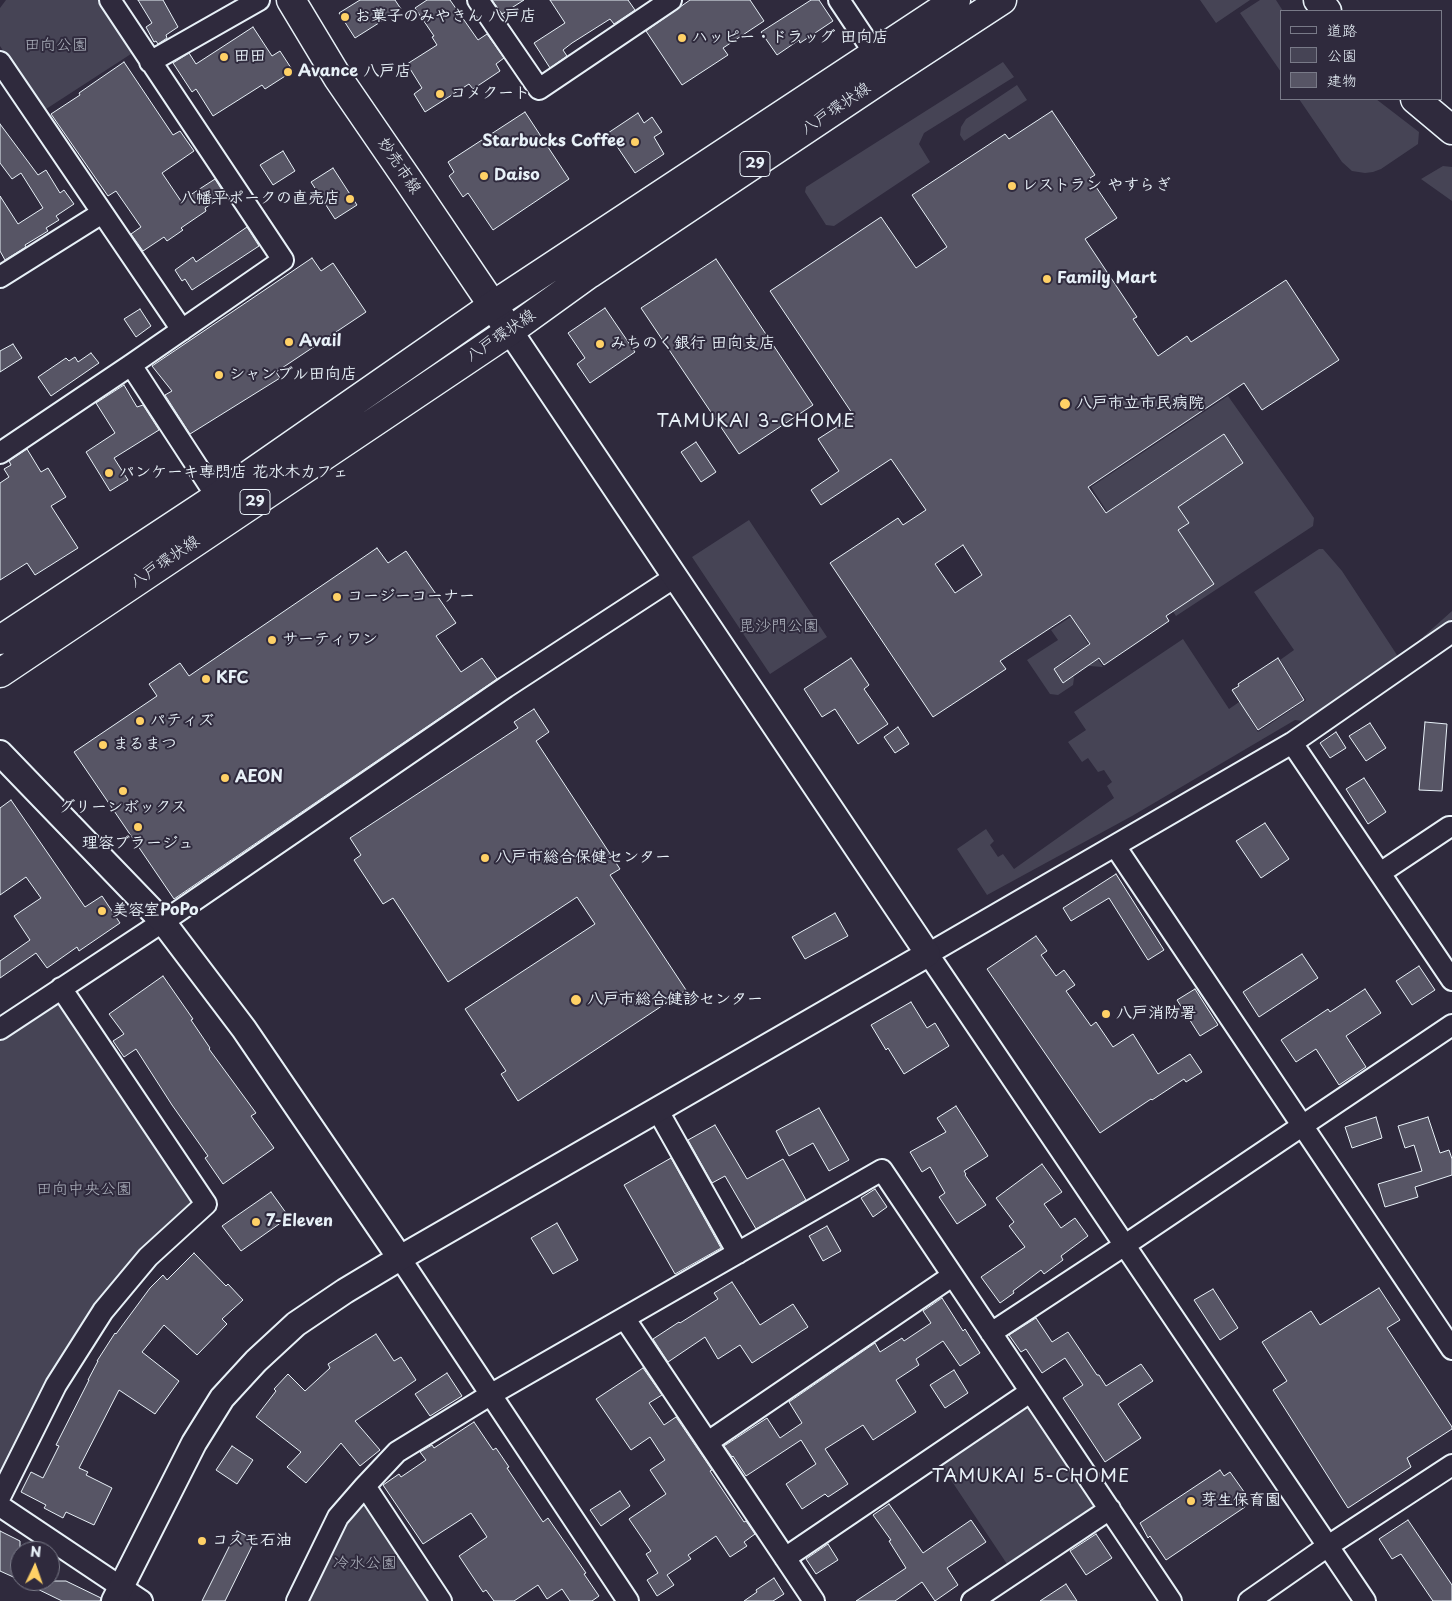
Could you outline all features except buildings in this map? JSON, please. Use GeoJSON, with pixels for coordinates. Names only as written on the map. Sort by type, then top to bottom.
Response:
{"type":"FeatureCollection","features":[{"type":"Feature","properties":{"kind":"main road","name":"妙売市線"},"geometry":{"type":"LineString","coordinates":[[291,0],[338,78],[510,331]]}},
{"type":"Feature","properties":{"kind":"main road","name":"八戸環状線"},"geometry":{"type":"LineString","coordinates":[[0,640],[217,497],[492,306],[956,0]]}},
{"type":"Feature","properties":{"kind":"main road","name":"八戸環状線"},"geometry":{"type":"LineString","coordinates":[[0,673],[510,331],[589,274],[1002,0]]}},
{"type":"Feature","properties":{"kind":"main road"},"geometry":{"type":"LineString","coordinates":[[1318,0],[1326,10]]}},
{"type":"Feature","properties":{"kind":"main road"},"geometry":{"type":"LineString","coordinates":[[1416,100],[1452,130]]}},
{"type":"Feature","properties":{"kind":"street"},"geometry":{"type":"LineString","coordinates":[[0,453],[283,260],[110,0]]}},
{"type":"Feature","properties":{"kind":"street"},"geometry":{"type":"LineString","coordinates":[[150,62],[259,0]]}},
{"type":"Feature","properties":{"kind":"street"},"geometry":{"type":"LineString","coordinates":[[478,0],[539,89],[662,2]]}},
{"type":"Feature","properties":{"kind":"street"},"geometry":{"type":"LineString","coordinates":[[839,0],[875,54]]}},
{"type":"Feature","properties":{"kind":"street"},"geometry":{"type":"LineString","coordinates":[[0,62],[182,330]]}},
{"type":"Feature","properties":{"kind":"street"},"geometry":{"type":"LineString","coordinates":[[0,277],[102,213]]}},
{"type":"Feature","properties":{"kind":"street"},"geometry":{"type":"LineString","coordinates":[[510,331],[1364,1601]]}},
{"type":"Feature","properties":{"kind":"street"},"geometry":{"type":"LineString","coordinates":[[131,365],[217,497]]}},
{"type":"Feature","properties":{"kind":"street"},"geometry":{"type":"LineString","coordinates":[[0,1029],[163,922],[506,687],[675,577]]}},
{"type":"Feature","properties":{"kind":"street"},"geometry":{"type":"LineString","coordinates":[[117,1594],[194,1443],[222,1398],[256,1360],[296,1324],[345,1291],[400,1258],[658,1111],[1292,743],[1452,632]]}},
{"type":"Feature","properties":{"kind":"street"},"geometry":{"type":"LineString","coordinates":[[1292,743],[1452,980]]}},
{"type":"Feature","properties":{"kind":"street"},"geometry":{"type":"LineString","coordinates":[[0,752],[163,922],[244,1029],[400,1258],[628,1601]]}},
{"type":"Feature","properties":{"kind":"street"},"geometry":{"type":"LineString","coordinates":[[1380,872],[1449,826],[1452,827]]}},
{"type":"Feature","properties":{"kind":"street"},"geometry":{"type":"LineString","coordinates":[[1115,846],[1452,1349]]}},
{"type":"Feature","properties":{"kind":"street"},"geometry":{"type":"LineString","coordinates":[[0,1497],[56,1385],[103,1311],[148,1257],[206,1204],[61,988]]}},
{"type":"Feature","properties":{"kind":"street"},"geometry":{"type":"LineString","coordinates":[[991,1333],[1452,1025]]}},
{"type":"Feature","properties":{"kind":"street"},"geometry":{"type":"LineString","coordinates":[[658,1111],[738,1253]]}},
{"type":"Feature","properties":{"kind":"street"},"geometry":{"type":"LineString","coordinates":[[296,1601],[338,1517],[398,1452],[490,1395],[882,1170],[1172,1601]]}},
{"type":"Feature","properties":{"kind":"street"},"geometry":{"type":"LineString","coordinates":[[708,1442],[952,1276]]}},
{"type":"Feature","properties":{"kind":"street"},"geometry":{"type":"LineString","coordinates":[[624,1319],[814,1601]]}},
{"type":"Feature","properties":{"kind":"street"},"geometry":{"type":"LineString","coordinates":[[785,1558],[1030,1392]]}},
{"type":"Feature","properties":{"kind":"street"},"geometry":{"type":"LineString","coordinates":[[1249,1601],[1328,1546],[1452,1465]]}},
{"type":"Feature","properties":{"kind":"street"},"geometry":{"type":"LineString","coordinates":[[365,1486],[441,1601]]}},
{"type":"Feature","properties":{"kind":"street"},"geometry":{"type":"LineString","coordinates":[[0,1506],[117,1594],[142,1601]]}},
{"type":"Feature","properties":{"kind":"street"},"geometry":{"type":"LineString","coordinates":[[972,1601],[1110,1509]]}},
{"type":"Feature","properties":{"kind":"green space","name":"田向公園"},"geometry":{"type":"Polygon","coordinates":[[[6,0],[100,0],[134,52],[43,111],[0,46],[0,8],[6,0]]]}},
{"type":"Feature","properties":{"kind":"green space"},"geometry":{"type":"Polygon","coordinates":[[[1200,0],[1250,0],[1216,23],[1200,0]]]}},
{"type":"Feature","properties":{"kind":"green space"},"geometry":{"type":"Polygon","coordinates":[[[1260,0],[1276,0],[1282,10],[1280,10],[1280,71],[1240,13],[1260,0]]]}},
{"type":"Feature","properties":{"kind":"green space"},"geometry":{"type":"Polygon","coordinates":[[[1003,62],[1014,77],[924,133],[919,144],[930,162],[834,226],[826,225],[805,192],[806,187],[1003,62]]]}},
{"type":"Feature","properties":{"kind":"green space"},"geometry":{"type":"Polygon","coordinates":[[[1017,85],[1027,100],[964,141],[960,135],[961,127],[966,119],[1017,85]]]}},
{"type":"Feature","properties":{"kind":"green space"},"geometry":{"type":"Polygon","coordinates":[[[1300,100],[1377,100],[1419,132],[1418,144],[1381,169],[1365,173],[1352,171],[1342,162],[1300,100]]]}},
{"type":"Feature","properties":{"kind":"green space"},"geometry":{"type":"Polygon","coordinates":[[[1443,166],[1452,167],[1452,201],[1421,179],[1443,166]]]}},
{"type":"Feature","properties":{"kind":"green space"},"geometry":{"type":"Polygon","coordinates":[[[1228,396],[1314,518],[1313,526],[1176,616],[1091,487],[1228,396]]]}},
{"type":"Feature","properties":{"kind":"green space","name":"毘沙門公園"},"geometry":{"type":"Polygon","coordinates":[[[749,520],[827,637],[770,674],[692,557],[749,520]]]}},
{"type":"Feature","properties":{"kind":"green space"},"geometry":{"type":"Polygon","coordinates":[[[1319,549],[1323,549],[1342,571],[1397,655],[1396,660],[1304,721],[1295,720],[1132,816],[987,895],[957,849],[986,829],[994,841],[990,845],[998,857],[1003,854],[1014,869],[1114,798],[1107,786],[1112,782],[1104,770],[1098,772],[1088,758],[1082,762],[1068,742],[1086,730],[1074,712],[1183,639],[1229,709],[1245,698],[1254,712],[1248,716],[1258,732],[1306,700],[1280,660],[1294,650],[1254,592],[1319,549]]]}},
{"type":"Feature","properties":{"kind":"green space"},"geometry":{"type":"Polygon","coordinates":[[[1135,574],[1146,589],[1081,633],[1103,667],[1089,666],[1079,650],[1063,661],[1074,678],[1073,685],[1058,695],[1050,694],[1027,660],[1058,640],[1051,630],[1135,574]]]}},
{"type":"Feature","properties":{"kind":"green space"},"geometry":{"type":"Polygon","coordinates":[[[1452,611],[1452,619],[1433,637],[1428,641],[1423,637],[1452,611]]]}},
{"type":"Feature","properties":{"kind":"green space","name":"田向中央公園"},"geometry":{"type":"Polygon","coordinates":[[[52,1004],[62,1005],[190,1198],[190,1208],[153,1239],[132,1260],[101,1298],[70,1342],[56,1366],[0,1473],[0,1039],[52,1004]]]}},
{"type":"Feature","properties":{"kind":"green space"},"geometry":{"type":"Polygon","coordinates":[[[1025,1408],[1032,1409],[1095,1502],[1093,1510],[1009,1567],[941,1465],[1025,1408]]]}},
{"type":"Feature","properties":{"kind":"green space","name":"冷水公園"},"geometry":{"type":"Polygon","coordinates":[[[358,1506],[369,1506],[434,1601],[306,1601],[349,1515],[358,1506]]]}},
{"type":"Feature","properties":{"kind":"place","name":"お菓子のみやきん 八戸店"},"geometry":{"type":"Point","coordinates":[345,17]}},
{"type":"Feature","properties":{"kind":"place","name":"ハッピー・ドラッグ 田向店"},"geometry":{"type":"Point","coordinates":[682,38]}},
{"type":"Feature","properties":{"kind":"place","name":"田田"},"geometry":{"type":"Point","coordinates":[224,57]}},
{"type":"Feature","properties":{"kind":"place","name":"Avance 八戸店"},"geometry":{"type":"Point","coordinates":[288,72]}},
{"type":"Feature","properties":{"kind":"place","name":"コメクート"},"geometry":{"type":"Point","coordinates":[440,94]}},
{"type":"Feature","properties":{"kind":"place","name":"Starbucks Coffee"},"geometry":{"type":"Point","coordinates":[635,142]}},
{"type":"Feature","properties":{"kind":"place","name":"Daiso"},"geometry":{"type":"Point","coordinates":[484,176]}},
{"type":"Feature","properties":{"kind":"place","name":"レストラン やすらぎ"},"geometry":{"type":"Point","coordinates":[1012,186]}},
{"type":"Feature","properties":{"kind":"place","name":"八幡平ポークの直売店"},"geometry":{"type":"Point","coordinates":[350,199]}},
{"type":"Feature","properties":{"kind":"place","name":"Family Mart"},"geometry":{"type":"Point","coordinates":[1047,279]}},
{"type":"Feature","properties":{"kind":"place","name":"Avail"},"geometry":{"type":"Point","coordinates":[289,342]}},
{"type":"Feature","properties":{"kind":"place","name":"みちのく銀行 田向支店"},"geometry":{"type":"Point","coordinates":[600,344]}},
{"type":"Feature","properties":{"kind":"place","name":"シャンブル田向店"},"geometry":{"type":"Point","coordinates":[219,375]}},
{"type":"Feature","properties":{"kind":"place","name":"八戸市立市民病院"},"geometry":{"type":"Point","coordinates":[1065,404]}},
{"type":"Feature","properties":{"kind":"place","name":"パンケーキ専門店 花水木カフェ"},"geometry":{"type":"Point","coordinates":[109,473]}},
{"type":"Feature","properties":{"kind":"place","name":"コージーコーナー"},"geometry":{"type":"Point","coordinates":[337,597]}},
{"type":"Feature","properties":{"kind":"place","name":"サーティワン"},"geometry":{"type":"Point","coordinates":[272,640]}},
{"type":"Feature","properties":{"kind":"place","name":"KFC"},"geometry":{"type":"Point","coordinates":[206,679]}},
{"type":"Feature","properties":{"kind":"place","name":"パティズ"},"geometry":{"type":"Point","coordinates":[140,721]}},
{"type":"Feature","properties":{"kind":"place","name":"まるまつ"},"geometry":{"type":"Point","coordinates":[103,745]}},
{"type":"Feature","properties":{"kind":"place","name":"AEON"},"geometry":{"type":"Point","coordinates":[225,778]}},
{"type":"Feature","properties":{"kind":"place","name":"グリーンボックス"},"geometry":{"type":"Point","coordinates":[123,791]}},
{"type":"Feature","properties":{"kind":"place","name":"理容ブラージュ"},"geometry":{"type":"Point","coordinates":[138,827]}},
{"type":"Feature","properties":{"kind":"place","name":"八戸市総合保健センター"},"geometry":{"type":"Point","coordinates":[485,858]}},
{"type":"Feature","properties":{"kind":"place","name":"美容室PoPo"},"geometry":{"type":"Point","coordinates":[102,911]}},
{"type":"Feature","properties":{"kind":"place","name":"八戸市総合健診センター"},"geometry":{"type":"Point","coordinates":[576,1000]}},
{"type":"Feature","properties":{"kind":"place","name":"八戸消防署"},"geometry":{"type":"Point","coordinates":[1106,1014]}},
{"type":"Feature","properties":{"kind":"place","name":"7-Eleven"},"geometry":{"type":"Point","coordinates":[256,1222]}},
{"type":"Feature","properties":{"kind":"place","name":"芽生保育園"},"geometry":{"type":"Point","coordinates":[1191,1501]}},
{"type":"Feature","properties":{"kind":"place","name":"コスモ石油"},"geometry":{"type":"Point","coordinates":[202,1541]}},
{"type":"Feature","properties":{"kind":"district","name":"TAMUKAI 3-CHOME"},"geometry":{"type":"Point","coordinates":[756,422]}},
{"type":"Feature","properties":{"kind":"district","name":"TAMUKAI 5-CHOME"},"geometry":{"type":"Point","coordinates":[1031,1477]}}]}
